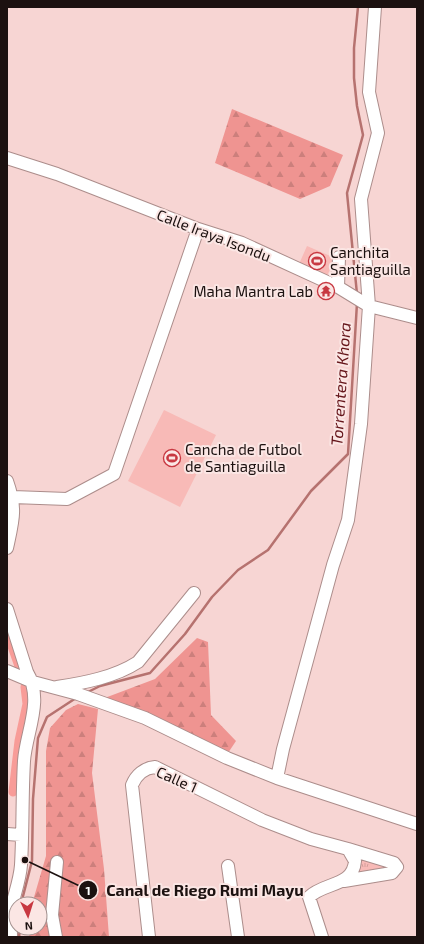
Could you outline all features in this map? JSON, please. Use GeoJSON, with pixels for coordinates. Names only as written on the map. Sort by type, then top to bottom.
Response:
{"type":"FeatureCollection","features":[{"type":"Feature","properties":{"kind":"street"},"geometry":{"type":"LineString","coordinates":[[277,778],[283,749],[333,565],[348,520],[361,424],[361,199],[378,134],[369,92],[375,7]]}},
{"type":"Feature","properties":{"kind":"street","name":"Calle Iraya Isondu"},"geometry":{"type":"LineString","coordinates":[[7,158],[57,174],[198,228],[242,243],[338,287],[361,301],[417,318]]}},
{"type":"Feature","properties":{"kind":"street"},"geometry":{"type":"LineString","coordinates":[[13,497],[67,499],[114,474],[198,228]]}},
{"type":"Feature","properties":{"kind":"street"},"geometry":{"type":"LineString","coordinates":[[338,287],[339,257]]}},
{"type":"Feature","properties":{"kind":"street"},"geometry":{"type":"LineString","coordinates":[[7,481],[13,497],[14,518],[7,548]]}},
{"type":"Feature","properties":{"kind":"street"},"geometry":{"type":"LineString","coordinates":[[52,688],[87,681],[127,669],[138,662],[194,593]]}},
{"type":"Feature","properties":{"kind":"street"},"geometry":{"type":"LineString","coordinates":[[7,609],[27,672],[33,682],[34,710],[24,760],[21,866],[11,911],[11,937]]}},
{"type":"Feature","properties":{"kind":"street"},"geometry":{"type":"LineString","coordinates":[[7,671],[33,682],[78,694],[145,718],[226,758],[277,778],[417,824]]}},
{"type":"Feature","properties":{"kind":"street","name":"Calle 1"},"geometry":{"type":"LineString","coordinates":[[149,937],[132,785],[134,779],[148,768],[155,767],[262,820],[311,839],[394,863],[397,867],[392,873],[344,881],[319,890],[309,897],[322,937]]}},
{"type":"Feature","properties":{"kind":"street"},"geometry":{"type":"LineString","coordinates":[[7,834],[22,834]]}},
{"type":"Feature","properties":{"kind":"street"},"geometry":{"type":"LineString","coordinates":[[344,881],[354,869],[355,861],[348,849]]}},
{"type":"Feature","properties":{"kind":"street"},"geometry":{"type":"LineString","coordinates":[[56,937],[52,915],[57,862]]}},
{"type":"Feature","properties":{"kind":"street"},"geometry":{"type":"LineString","coordinates":[[228,866],[238,937]]}},
{"type":"Feature","properties":{"kind":"green space"},"geometry":{"type":"Polygon","coordinates":[[[232,109],[343,155],[330,186],[300,199],[215,163],[232,109]]]}},
{"type":"Feature","properties":{"kind":"green space","name":"Canchita Santiaguilla"},"geometry":{"type":"Polygon","coordinates":[[[307,246],[335,258],[327,276],[299,264],[307,246]]]}},
{"type":"Feature","properties":{"kind":"green space","name":"Cancha de Futbol de Santiaguilla"},"geometry":{"type":"Polygon","coordinates":[[[164,410],[216,435],[180,507],[128,481],[164,410]]]}},
{"type":"Feature","properties":{"kind":"green space"},"geometry":{"type":"Polygon","coordinates":[[[197,638],[208,642],[211,715],[236,741],[228,753],[144,711],[102,699],[155,679],[197,638]]]}},
{"type":"Feature","properties":{"kind":"green space"},"geometry":{"type":"Polygon","coordinates":[[[78,704],[98,709],[92,773],[104,869],[109,937],[29,937],[48,936],[48,896],[34,896],[46,856],[46,751],[50,728],[66,710],[78,704]]]}},
{"type":"Feature","properties":{"kind":"green space"},"geometry":{"type":"Polygon","coordinates":[[[355,854],[387,864],[389,869],[353,877],[355,854]]]}},
{"type":"Feature","properties":{"kind":"waterway","name":"Torrentera Khora"},"geometry":{"type":"LineString","coordinates":[[357,294],[347,193],[363,135],[357,106],[354,78],[354,48],[358,7]]}},
{"type":"Feature","properties":{"kind":"waterway","name":"Torrentera Khora"},"geometry":{"type":"LineString","coordinates":[[86,693],[100,686],[150,673],[185,634],[212,597],[238,570],[268,550],[311,491],[348,454],[357,303]]}},
{"type":"Feature","properties":{"kind":"waterway"},"geometry":{"type":"LineString","coordinates":[[7,632],[21,672]]}},
{"type":"Feature","properties":{"kind":"waterway"},"geometry":{"type":"LineString","coordinates":[[13,792],[19,741],[27,704],[25,687]]}},
{"type":"Feature","properties":{"kind":"waterway","name":"Torrentera Khora"},"geometry":{"type":"LineString","coordinates":[[23,896],[32,861],[33,799],[38,738],[47,717],[76,698]]}},
{"type":"Feature","properties":{"kind":"place","name":"Canchita Santiaguilla"},"geometry":{"type":"Point","coordinates":[317,261]}},
{"type":"Feature","properties":{"kind":"place","name":"Maha Mantra Lab"},"geometry":{"type":"Point","coordinates":[326,291]}},
{"type":"Feature","properties":{"kind":"place","name":"Cancha de Futbol de Santiaguilla"},"geometry":{"type":"Point","coordinates":[172,458]}},
{"type":"Feature","properties":{"kind":"place","name":"Canal de Riego Rumi Mayu"},"geometry":{"type":"Point","coordinates":[25,860]}}]}
